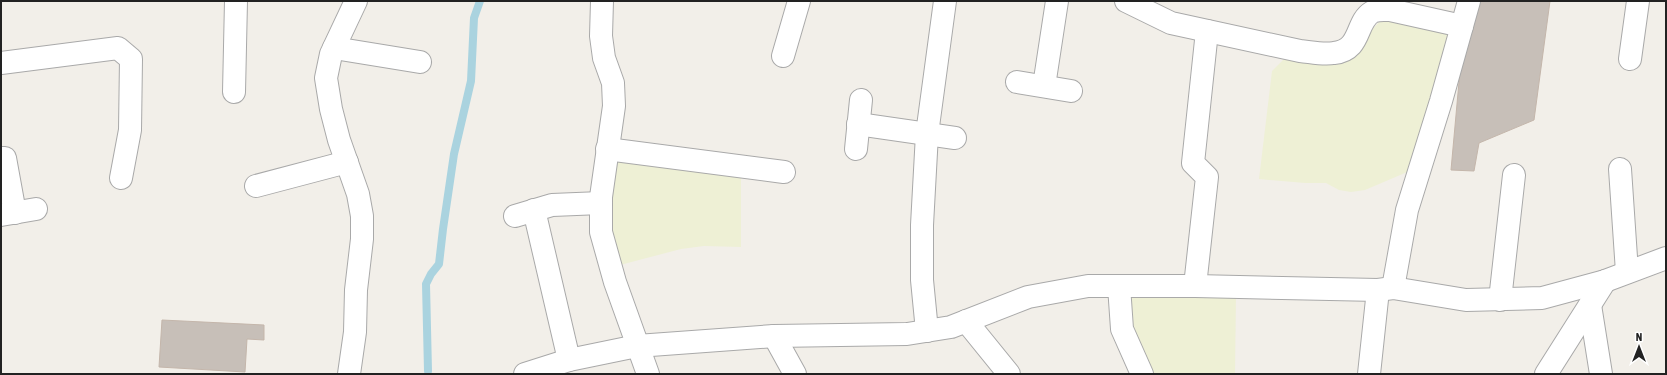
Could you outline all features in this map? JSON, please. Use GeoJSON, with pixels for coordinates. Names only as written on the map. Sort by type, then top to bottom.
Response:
{"type":"FeatureCollection","features":[{"type":"Feature","properties":{"kind":"street"},"geometry":{"type":"LineString","coordinates":[[234,92],[236,1]]}},
{"type":"Feature","properties":{"kind":"street"},"geometry":{"type":"LineString","coordinates":[[349,374],[362,239],[362,216],[358,194],[339,140],[331,109],[326,78],[334,48],[356,1]]}},
{"type":"Feature","properties":{"kind":"street"},"geometry":{"type":"LineString","coordinates":[[602,1],[601,36],[604,58],[613,83],[614,106],[607,149],[601,203],[601,232],[615,282],[648,374]]}},
{"type":"Feature","properties":{"kind":"street"},"geometry":{"type":"LineString","coordinates":[[783,56],[799,1]]}},
{"type":"Feature","properties":{"kind":"street"},"geometry":{"type":"LineString","coordinates":[[928,331],[924,312],[922,280],[922,226],[928,134],[945,1]]}},
{"type":"Feature","properties":{"kind":"street"},"geometry":{"type":"LineString","coordinates":[[1044,86],[1057,1]]}},
{"type":"Feature","properties":{"kind":"street"},"geometry":{"type":"LineString","coordinates":[[1126,1],[1171,23],[1300,51],[1335,53],[1347,49],[1354,42],[1363,23],[1370,13],[1378,10],[1390,10],[1462,26]]}},
{"type":"Feature","properties":{"kind":"street"},"geometry":{"type":"LineString","coordinates":[[1369,374],[1385,289],[1469,1]]}},
{"type":"Feature","properties":{"kind":"street"},"geometry":{"type":"LineString","coordinates":[[1630,60],[1638,1]]}},
{"type":"Feature","properties":{"kind":"street"},"geometry":{"type":"LineString","coordinates":[[1195,286],[1207,177],[1193,163],[1207,31]]}},
{"type":"Feature","properties":{"kind":"street"},"geometry":{"type":"LineString","coordinates":[[1,63],[118,48],[131,60],[130,130],[121,178]]}},
{"type":"Feature","properties":{"kind":"street"},"geometry":{"type":"LineString","coordinates":[[334,48],[420,62]]}},
{"type":"Feature","properties":{"kind":"street"},"geometry":{"type":"LineString","coordinates":[[1017,82],[1071,91]]}},
{"type":"Feature","properties":{"kind":"street"},"geometry":{"type":"LineString","coordinates":[[856,149],[861,100]]}},
{"type":"Feature","properties":{"kind":"street"},"geometry":{"type":"LineString","coordinates":[[858,124],[955,138]]}},
{"type":"Feature","properties":{"kind":"street"},"geometry":{"type":"LineString","coordinates":[[607,149],[784,172]]}},
{"type":"Feature","properties":{"kind":"street"},"geometry":{"type":"LineString","coordinates":[[1,158],[5,158],[8,214],[36,209]]}},
{"type":"Feature","properties":{"kind":"street"},"geometry":{"type":"LineString","coordinates":[[256,186],[347,162]]}},
{"type":"Feature","properties":{"kind":"street"},"geometry":{"type":"LineString","coordinates":[[1620,169],[1627,272]]}},
{"type":"Feature","properties":{"kind":"street"},"geometry":{"type":"LineString","coordinates":[[1500,300],[1514,175]]}},
{"type":"Feature","properties":{"kind":"street"},"geometry":{"type":"LineString","coordinates":[[569,360],[524,213],[552,205],[601,203]]}},
{"type":"Feature","properties":{"kind":"street"},"geometry":{"type":"LineString","coordinates":[[525,374],[569,360],[637,346],[774,336],[878,336],[928,331],[951,327],[966,322],[1028,297],[1088,286],[1385,289],[1466,300],[1542,298],[1605,281],[1666,258]]}},
{"type":"Feature","properties":{"kind":"street"},"geometry":{"type":"LineString","coordinates":[[1546,374],[1605,281]]}},
{"type":"Feature","properties":{"kind":"street"},"geometry":{"type":"LineString","coordinates":[[1119,286],[1122,329],[1142,374]]}},
{"type":"Feature","properties":{"kind":"street"},"geometry":{"type":"LineString","coordinates":[[1590,305],[1601,374]]}},
{"type":"Feature","properties":{"kind":"street"},"geometry":{"type":"LineString","coordinates":[[966,322],[1009,374]]}},
{"type":"Feature","properties":{"kind":"street"},"geometry":{"type":"LineString","coordinates":[[774,336],[795,374]]}},
{"type":"Feature","properties":{"kind":"green space"},"geometry":{"type":"Polygon","coordinates":[[[1389,19],[1454,34],[1412,170],[1365,190],[1351,192],[1339,190],[1326,183],[1305,183],[1259,179],[1272,71],[1285,58],[1369,33],[1380,21],[1389,19]]]}},
{"type":"Feature","properties":{"kind":"green space"},"geometry":{"type":"Polygon","coordinates":[[[616,159],[741,173],[741,247],[704,246],[681,249],[620,265],[612,232],[611,204],[616,159]]]}},
{"type":"Feature","properties":{"kind":"green space"},"geometry":{"type":"Polygon","coordinates":[[[1127,292],[1236,295],[1235,374],[1149,374],[1127,324],[1127,292]]]}},
{"type":"Feature","properties":{"kind":"building"},"geometry":{"type":"Polygon","coordinates":[[[1480,1],[1550,1],[1534,120],[1479,143],[1474,171],[1451,170],[1460,71],[1480,1]]]}},
{"type":"Feature","properties":{"kind":"building"},"geometry":{"type":"Polygon","coordinates":[[[162,320],[264,325],[264,340],[247,339],[245,372],[159,367],[162,320]]]}},
{"type":"Feature","properties":{"kind":"waterway"},"geometry":{"type":"LineString","coordinates":[[428,371],[426,284],[431,274],[439,264],[454,154],[471,81],[474,18],[480,1]]}}]}
